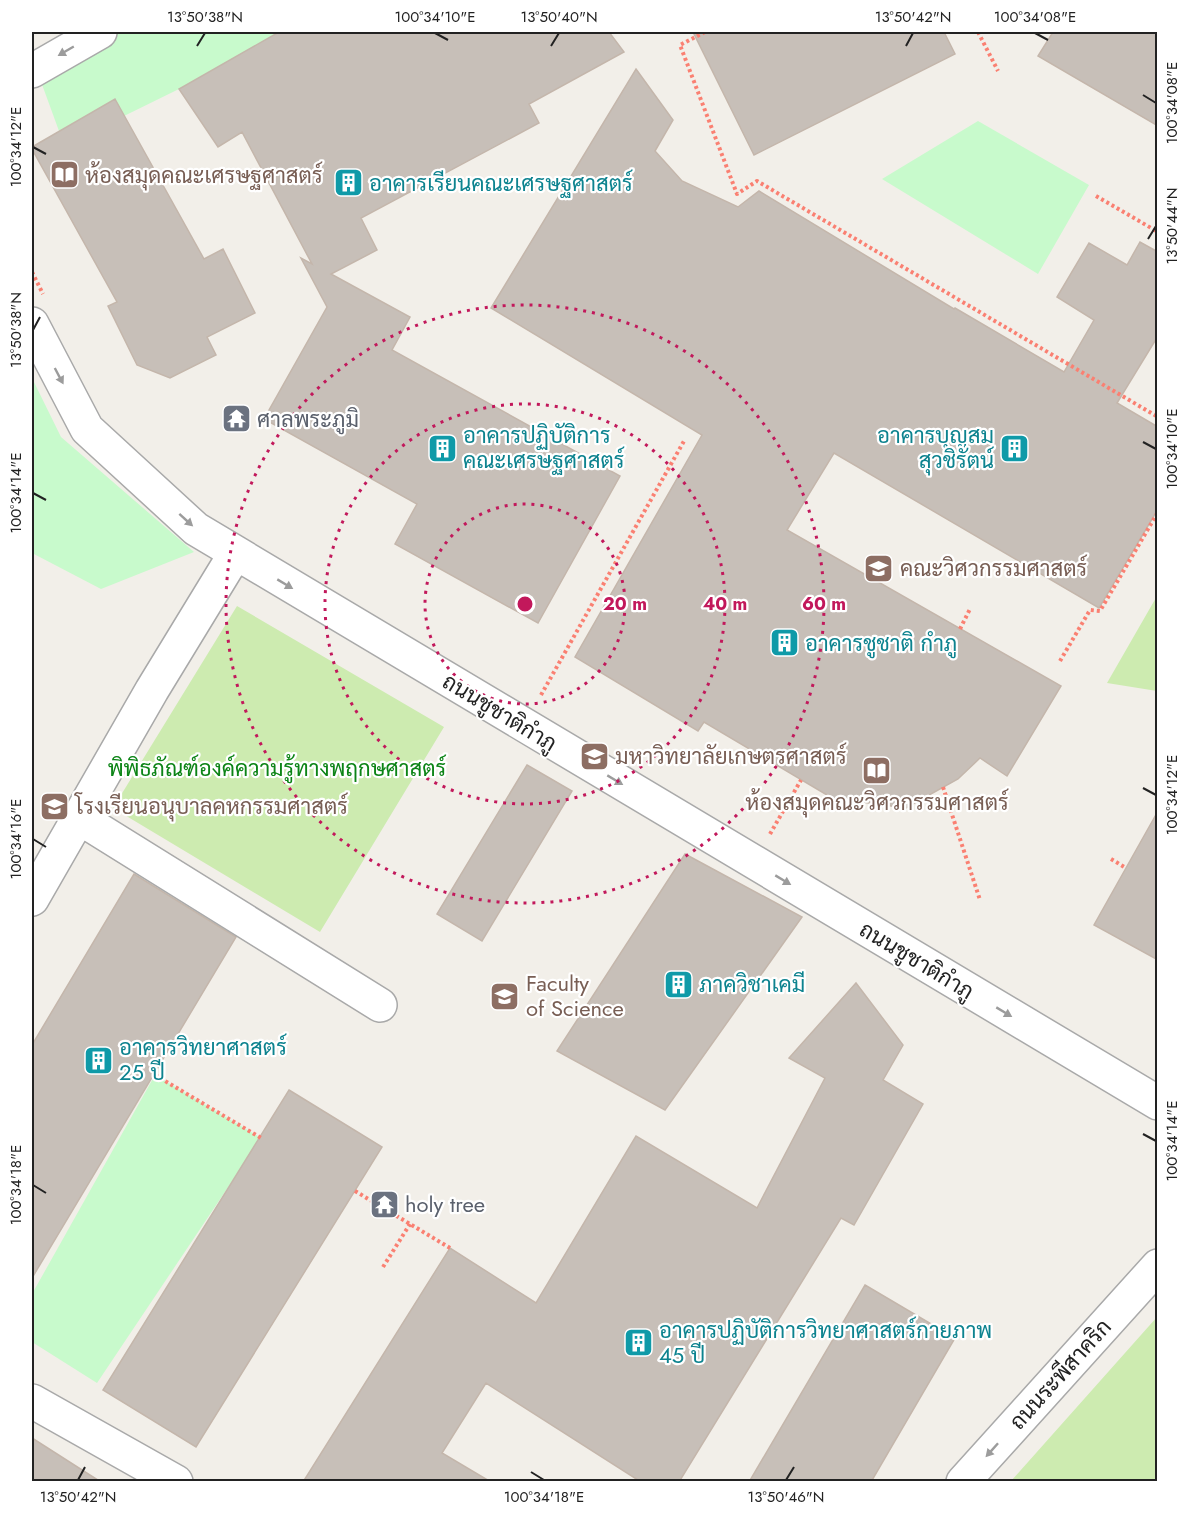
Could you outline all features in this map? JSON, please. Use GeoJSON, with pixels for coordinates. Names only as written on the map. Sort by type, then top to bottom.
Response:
{"type":"FeatureCollection","features":[{"type":"Feature","properties":{"kind":"lane"},"geometry":{"type":"LineString","coordinates":[[32,71],[100,32]]}},
{"type":"Feature","properties":{"kind":"lane","name":"ถนนชูชาติกำภู"},"geometry":{"type":"LineString","coordinates":[[40,313],[87,429],[196,529],[1158,1103]]}},
{"type":"Feature","properties":{"kind":"lane"},"geometry":{"type":"LineString","coordinates":[[32,899],[78,817],[235,554]]}},
{"type":"Feature","properties":{"kind":"lane"},"geometry":{"type":"LineString","coordinates":[[78,817],[380,1005]]}},
{"type":"Feature","properties":{"kind":"lane","name":"ถนนระพีสาคริก"},"geometry":{"type":"LineString","coordinates":[[963,1482],[1158,1266]]}},
{"type":"Feature","properties":{"kind":"lane"},"geometry":{"type":"LineString","coordinates":[[32,1401],[176,1482]]}},
{"type":"Feature","properties":{"kind":"path"},"geometry":{"type":"LineString","coordinates":[[705,32],[680,45],[737,194],[758,181],[1158,417]]}},
{"type":"Feature","properties":{"kind":"path"},"geometry":{"type":"LineString","coordinates":[[978,32],[998,71]]}},
{"type":"Feature","properties":{"kind":"path"},"geometry":{"type":"LineString","coordinates":[[1096,196],[1158,232]]}},
{"type":"Feature","properties":{"kind":"path"},"geometry":{"type":"LineString","coordinates":[[32,272],[40,313]]}},
{"type":"Feature","properties":{"kind":"path"},"geometry":{"type":"LineString","coordinates":[[540,696],[684,441]]}},
{"type":"Feature","properties":{"kind":"path"},"geometry":{"type":"LineString","coordinates":[[1060,662],[1090,610],[1100,611],[1158,512]]}},
{"type":"Feature","properties":{"kind":"path"},"geometry":{"type":"LineString","coordinates":[[960,628],[970,609]]}},
{"type":"Feature","properties":{"kind":"path"},"geometry":{"type":"LineString","coordinates":[[765,842],[801,780]]}},
{"type":"Feature","properties":{"kind":"path"},"geometry":{"type":"LineString","coordinates":[[943,787],[980,900]]}},
{"type":"Feature","properties":{"kind":"path"},"geometry":{"type":"LineString","coordinates":[[1111,859],[1126,868]]}},
{"type":"Feature","properties":{"kind":"path"},"geometry":{"type":"LineString","coordinates":[[155,1075],[261,1138]]}},
{"type":"Feature","properties":{"kind":"path"},"geometry":{"type":"LineString","coordinates":[[355,1191],[450,1248]]}},
{"type":"Feature","properties":{"kind":"path"},"geometry":{"type":"LineString","coordinates":[[383,1267],[410,1224]]}},
{"type":"Feature","properties":{"kind":"green space"},"geometry":{"type":"Polygon","coordinates":[[[100,32],[279,32],[179,89],[124,116],[115,100],[59,131],[36,68],[100,32]]]}},
{"type":"Feature","properties":{"kind":"green space"},"geometry":{"type":"Polygon","coordinates":[[[978,121],[1089,185],[1038,274],[882,179],[978,121]]]}},
{"type":"Feature","properties":{"kind":"green space"},"geometry":{"type":"Polygon","coordinates":[[[32,378],[61,437],[194,552],[101,589],[32,553],[32,378]]]}},
{"type":"Feature","properties":{"kind":"green space"},"geometry":{"type":"Polygon","coordinates":[[[1157,596],[1157,691],[1107,683],[1157,596]]]}},
{"type":"Feature","properties":{"kind":"green space","name":"พิพิธภัณฑ์องค์ความรู้ทางพฤกษศาสตร์"},"geometry":{"type":"Polygon","coordinates":[[[237,606],[444,727],[320,932],[113,808],[237,606]]]}},
{"type":"Feature","properties":{"kind":"green space"},"geometry":{"type":"Polygon","coordinates":[[[155,1075],[261,1138],[97,1383],[32,1342],[32,1294],[155,1075]]]}},
{"type":"Feature","properties":{"kind":"green space"},"geometry":{"type":"Polygon","coordinates":[[[1157,1317],[1157,1481],[1011,1481],[1157,1317]]]}},
{"type":"Feature","properties":{"kind":"building"},"geometry":{"type":"Polygon","coordinates":[[[279,32],[609,32],[624,52],[529,104],[539,123],[361,218],[377,250],[331,274],[410,317],[392,350],[620,476],[538,623],[395,544],[417,504],[264,419],[327,307],[301,258],[312,264],[242,132],[218,147],[179,89],[279,32]]]}},
{"type":"Feature","properties":{"kind":"building"},"geometry":{"type":"Polygon","coordinates":[[[693,32],[944,32],[955,54],[754,155],[693,32]]]}},
{"type":"Feature","properties":{"kind":"building"},"geometry":{"type":"Polygon","coordinates":[[[1053,32],[1158,32],[1158,126],[1038,56],[1053,32]]]}},
{"type":"Feature","properties":{"kind":"building"},"geometry":{"type":"Polygon","coordinates":[[[636,69],[673,120],[655,151],[682,181],[738,207],[759,191],[954,309],[1064,372],[1094,320],[1057,297],[1089,243],[1127,265],[1140,242],[1158,252],[1158,336],[1117,403],[1158,427],[1158,509],[1099,608],[834,453],[787,530],[1061,686],[1007,776],[980,758],[958,779],[906,808],[832,798],[704,722],[698,731],[575,657],[702,435],[491,308],[636,69]]]}},
{"type":"Feature","properties":{"kind":"building"},"geometry":{"type":"Polygon","coordinates":[[[115,99],[204,259],[223,249],[255,313],[207,337],[216,355],[170,378],[137,365],[108,306],[117,302],[32,149],[115,99]]]}},
{"type":"Feature","properties":{"kind":"building"},"geometry":{"type":"Polygon","coordinates":[[[527,765],[572,791],[482,941],[437,914],[527,765]]]}},
{"type":"Feature","properties":{"kind":"building"},"geometry":{"type":"Polygon","coordinates":[[[1158,811],[1158,960],[1094,925],[1158,811]]]}},
{"type":"Feature","properties":{"kind":"building","name":"ภาควิชาเคมี"},"geometry":{"type":"Polygon","coordinates":[[[685,854],[802,917],[665,1110],[557,1051],[685,854]]]}},
{"type":"Feature","properties":{"kind":"building","name":"อาคารวิทยาศาสตร์ 25 ปี"},"geometry":{"type":"Polygon","coordinates":[[[134,874],[236,937],[32,1278],[32,1045],[134,874]]]}},
{"type":"Feature","properties":{"kind":"building"},"geometry":{"type":"Polygon","coordinates":[[[856,983],[903,1045],[883,1080],[923,1104],[854,1225],[841,1218],[679,1482],[641,1482],[486,1383],[442,1453],[491,1482],[303,1482],[450,1248],[536,1303],[636,1136],[757,1208],[825,1078],[789,1058],[856,983]]]}},
{"type":"Feature","properties":{"kind":"building"},"geometry":{"type":"Polygon","coordinates":[[[289,1090],[382,1147],[196,1447],[103,1390],[289,1090]]]}},
{"type":"Feature","properties":{"kind":"building"},"geometry":{"type":"Polygon","coordinates":[[[865,1285],[955,1338],[871,1482],[749,1482],[865,1285]]]}},
{"type":"Feature","properties":{"kind":"building"},"geometry":{"type":"Polygon","coordinates":[[[32,1438],[101,1482],[32,1482],[32,1438]]]}},
{"type":"Feature","properties":{"kind":"place","name":"ห้องสมุดคณะเศรษฐศาสตร์"},"geometry":{"type":"Point","coordinates":[64,175]}},
{"type":"Feature","properties":{"kind":"place","name":"อาคารเรียนคณะเศรษฐศาสตร์"},"geometry":{"type":"Point","coordinates":[348,183]}},
{"type":"Feature","properties":{"kind":"place","name":"ศาลพระภูมิ"},"geometry":{"type":"Point","coordinates":[236,419]}},
{"type":"Feature","properties":{"kind":"place","name":"อาคารปฏิบัติการ คณะเศรษฐศาสตร์"},"geometry":{"type":"Point","coordinates":[442,448]}},
{"type":"Feature","properties":{"kind":"place","name":"อาคารบุญสม สุวชิรัตน์"},"geometry":{"type":"Point","coordinates":[1015,448]}},
{"type":"Feature","properties":{"kind":"place","name":"คณะวิศวกรรมศาสตร์"},"geometry":{"type":"Point","coordinates":[879,568]}},
{"type":"Feature","properties":{"kind":"place","name":"อาคารชูชาติ กำภู"},"geometry":{"type":"Point","coordinates":[784,643]}},
{"type":"Feature","properties":{"kind":"place","name":"มหาวิทยาลัยเกษตรศาสตร์"},"geometry":{"type":"Point","coordinates":[594,756]}},
{"type":"Feature","properties":{"kind":"place","name":"ห้องสมุดคณะวิศวกรรมศาสตร์"},"geometry":{"type":"Point","coordinates":[877,770]}},
{"type":"Feature","properties":{"kind":"place","name":"โรงเรียนอนุบาลคหกรรมศาสตร์"},"geometry":{"type":"Point","coordinates":[54,806]}},
{"type":"Feature","properties":{"kind":"place","name":"ภาควิชาเคมี"},"geometry":{"type":"Point","coordinates":[678,984]}},
{"type":"Feature","properties":{"kind":"place","name":"Faculty of Science"},"geometry":{"type":"Point","coordinates":[505,996]}},
{"type":"Feature","properties":{"kind":"place","name":"อาคารวิทยาศาสตร์ 25 ปี"},"geometry":{"type":"Point","coordinates":[98,1060]}},
{"type":"Feature","properties":{"kind":"place","name":"holy tree"},"geometry":{"type":"Point","coordinates":[384,1204]}},
{"type":"Feature","properties":{"kind":"place","name":"อาคารปฏิบัติการวิทยาศาสตร์กายภาพ 45 ปี"},"geometry":{"type":"Point","coordinates":[638,1343]}}]}
